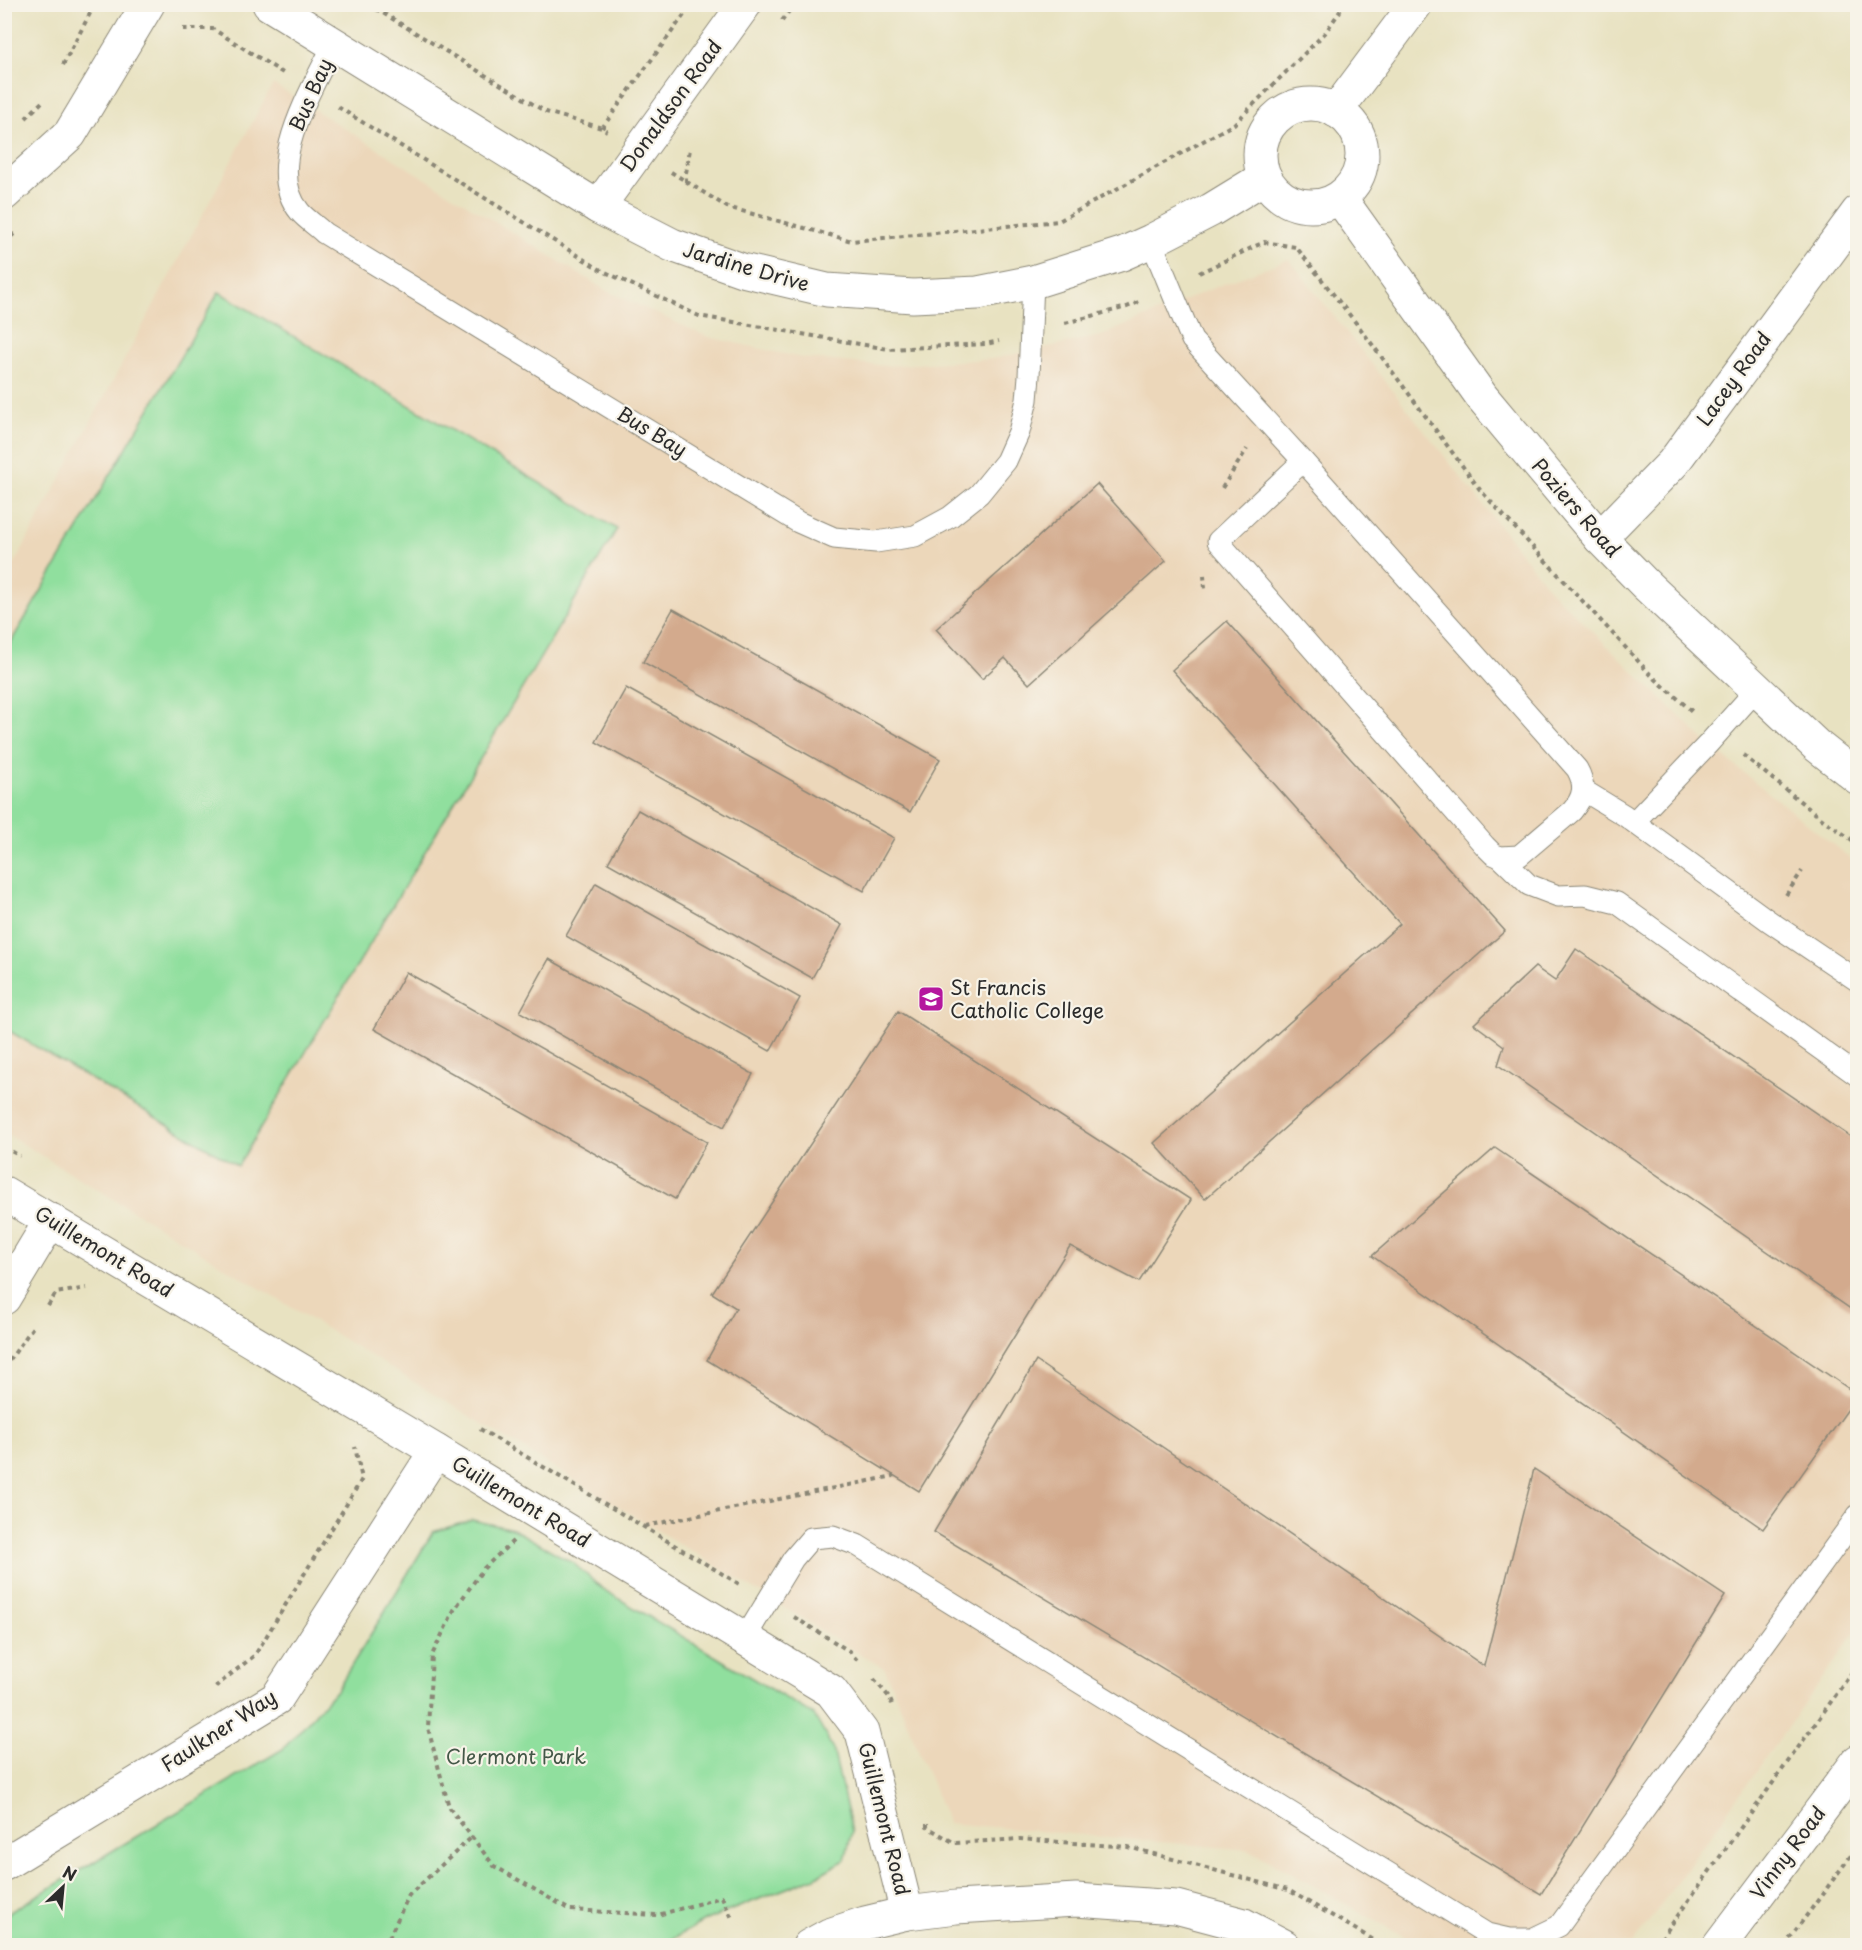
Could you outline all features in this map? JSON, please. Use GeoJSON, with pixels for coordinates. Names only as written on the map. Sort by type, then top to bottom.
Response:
{"type":"FeatureCollection","features":[{"type":"Feature","properties":{"kind":"street"},"geometry":{"type":"LineString","coordinates":[[4,194],[70,134],[148,4]]}},
{"type":"Feature","properties":{"kind":"street","name":"Jardine Drive"},"geometry":{"type":"LineString","coordinates":[[269,4],[598,207],[672,245],[742,270],[827,290],[912,296],[978,293],[1033,282],[1122,254],[1151,241],[1212,210],[1264,177]]}},
{"type":"Feature","properties":{"kind":"street","name":"Donaldson Road"},"geometry":{"type":"LineString","coordinates":[[598,207],[744,4]]}},
{"type":"Feature","properties":{"kind":"street"},"geometry":{"type":"LineString","coordinates":[[1336,111],[1416,4]]}},
{"type":"Feature","properties":{"kind":"street"},"geometry":{"type":"LineString","coordinates":[[1305,104],[1321,105],[1336,111],[1350,122],[1359,136],[1363,153],[1361,171],[1352,186],[1340,198],[1326,205],[1312,207],[1297,205],[1284,199],[1264,177],[1260,161],[1260,146],[1266,130],[1276,118],[1289,109],[1305,104]]}},
{"type":"Feature","properties":{"kind":"street","name":"Poziers Road"},"geometry":{"type":"LineString","coordinates":[[1340,198],[1482,397],[1600,538],[1645,584],[1816,745],[1857,778]]}},
{"type":"Feature","properties":{"kind":"street","name":"Lacey Road"},"geometry":{"type":"LineString","coordinates":[[1600,538],[1673,463],[1857,212]]}},
{"type":"Feature","properties":{"kind":"street","name":"Guillemont Road"},"geometry":{"type":"LineString","coordinates":[[4,1193],[436,1450],[831,1691],[862,1732],[907,1914]]}},
{"type":"Feature","properties":{"kind":"street"},"geometry":{"type":"LineString","coordinates":[[4,1298],[51,1220]]}},
{"type":"Feature","properties":{"kind":"street","name":"Faulkner Way"},"geometry":{"type":"LineString","coordinates":[[4,1864],[278,1698],[436,1450]]}},
{"type":"Feature","properties":{"kind":"street","name":"Vinny Road"},"geometry":{"type":"LineString","coordinates":[[1719,1946],[1857,1761]]}},
{"type":"Feature","properties":{"kind":"street"},"geometry":{"type":"LineString","coordinates":[[809,1946],[829,1935],[865,1923],[907,1914],[956,1907],[1076,1900],[1176,1907],[1244,1925],[1284,1946]]}},
{"type":"Feature","properties":{"kind":"lane","name":"Bus Bay"},"geometry":{"type":"LineString","coordinates":[[333,45],[291,138],[286,168],[289,190],[300,211],[324,233],[798,522],[834,538],[876,542],[915,536],[950,518],[972,500],[1006,461],[1019,432],[1027,400],[1033,282]]}},
{"type":"Feature","properties":{"kind":"lane"},"geometry":{"type":"LineString","coordinates":[[1151,241],[1192,340],[1303,461],[1577,769],[1583,779],[1583,790],[1572,812],[1519,856],[1500,857]]}},
{"type":"Feature","properties":{"kind":"lane"},"geometry":{"type":"LineString","coordinates":[[1303,461],[1218,541],[1485,846],[1529,885],[1558,896],[1585,895],[1617,903],[1857,1076]]}},
{"type":"Feature","properties":{"kind":"lane"},"geometry":{"type":"LineString","coordinates":[[1634,822],[1757,689]]}},
{"type":"Feature","properties":{"kind":"lane"},"geometry":{"type":"LineString","coordinates":[[1583,790],[1634,822],[1769,921],[1857,981]]}},
{"type":"Feature","properties":{"kind":"lane"},"geometry":{"type":"LineString","coordinates":[[745,1638],[793,1559],[812,1538],[832,1536],[857,1545],[1487,1934],[1509,1939],[1532,1939],[1559,1926],[1857,1515]]}},
{"type":"Feature","properties":{"kind":"path"},"geometry":{"type":"LineString","coordinates":[[62,68],[95,4]]}},
{"type":"Feature","properties":{"kind":"path"},"geometry":{"type":"LineString","coordinates":[[368,4],[546,112],[602,128],[727,207],[852,241],[1059,221],[1234,124],[1325,33],[1345,4]]}},
{"type":"Feature","properties":{"kind":"path"},"geometry":{"type":"LineString","coordinates":[[602,128],[692,4]]}},
{"type":"Feature","properties":{"kind":"path"},"geometry":{"type":"LineString","coordinates":[[21,123],[45,100]]}},
{"type":"Feature","properties":{"kind":"path"},"geometry":{"type":"LineString","coordinates":[[1122,254],[1147,307]]}},
{"type":"Feature","properties":{"kind":"path"},"geometry":{"type":"LineString","coordinates":[[1219,493],[1250,445]]}},
{"type":"Feature","properties":{"kind":"path"},"geometry":{"type":"LineString","coordinates":[[1203,566],[1205,589]]}},
{"type":"Feature","properties":{"kind":"path"},"geometry":{"type":"LineString","coordinates":[[43,1312],[56,1293],[87,1288]]}},
{"type":"Feature","properties":{"kind":"path"},"geometry":{"type":"LineString","coordinates":[[4,1368],[37,1322]]}},
{"type":"Feature","properties":{"kind":"path"},"geometry":{"type":"LineString","coordinates":[[210,1692],[255,1655],[362,1479],[354,1442]]}},
{"type":"Feature","properties":{"kind":"path"},"geometry":{"type":"LineString","coordinates":[[644,1526],[894,1476]]}},
{"type":"Feature","properties":{"kind":"path"},"geometry":{"type":"LineString","coordinates":[[362,1479],[367,1481]]}},
{"type":"Feature","properties":{"kind":"path"},"geometry":{"type":"LineString","coordinates":[[517,1538],[484,1568],[454,1610],[432,1655],[428,1728],[449,1807],[494,1866],[570,1910],[658,1915],[722,1898],[732,1918]]}},
{"type":"Feature","properties":{"kind":"path"},"geometry":{"type":"LineString","coordinates":[[1656,1946],[1857,1664]]}},
{"type":"Feature","properties":{"kind":"path"},"geometry":{"type":"LineString","coordinates":[[386,1946],[409,1895],[472,1837]]}},
{"type":"Feature","properties":{"kind":"path"},"geometry":{"type":"LineString","coordinates":[[1784,1946],[1857,1846]]}},
{"type":"Feature","properties":{"kind":"shaded area","name":"St Francis Catholic College"},"geometry":{"type":"Polygon","coordinates":[[[273,84],[607,291],[708,337],[802,358],[887,366],[992,359],[1101,336],[1289,259],[1550,590],[1708,744],[1857,864],[1857,1630],[1632,1945],[1419,1945],[1250,1850],[948,1823],[885,1669],[5,1133],[4,583],[273,84]]]}},
{"type":"Feature","properties":{"kind":"green space"},"geometry":{"type":"Polygon","coordinates":[[[219,292],[617,529],[238,1166],[4,1028],[5,652],[219,292]]]}},
{"type":"Feature","properties":{"kind":"green space","name":"Clermont Park"},"geometry":{"type":"Polygon","coordinates":[[[472,1520],[513,1529],[572,1562],[604,1590],[814,1715],[833,1749],[852,1831],[845,1860],[815,1877],[706,1920],[662,1945],[5,1945],[5,1915],[283,1749],[338,1688],[433,1532],[472,1520]]]}},
{"type":"Feature","properties":{"kind":"building"},"geometry":{"type":"Polygon","coordinates":[[[1097,484],[1166,561],[1029,684],[1005,658],[982,679],[936,629],[1097,484]]]}},
{"type":"Feature","properties":{"kind":"building"},"geometry":{"type":"Polygon","coordinates":[[[673,609],[940,759],[910,812],[643,662],[673,609]]]}},
{"type":"Feature","properties":{"kind":"building"},"geometry":{"type":"Polygon","coordinates":[[[1227,621],[1505,931],[1205,1199],[1154,1143],[1400,924],[1172,670],[1227,621]]]}},
{"type":"Feature","properties":{"kind":"building"},"geometry":{"type":"Polygon","coordinates":[[[626,688],[894,838],[864,891],[596,742],[626,688]]]}},
{"type":"Feature","properties":{"kind":"building"},"geometry":{"type":"Polygon","coordinates":[[[638,810],[842,925],[812,978],[608,863],[638,810]]]}},
{"type":"Feature","properties":{"kind":"building"},"geometry":{"type":"Polygon","coordinates":[[[596,883],[800,998],[770,1051],[566,936],[596,883]]]}},
{"type":"Feature","properties":{"kind":"building"},"geometry":{"type":"Polygon","coordinates":[[[1576,949],[1858,1142],[1858,1314],[1498,1065],[1504,1046],[1474,1024],[1535,967],[1555,981],[1576,949]]]}},
{"type":"Feature","properties":{"kind":"building"},"geometry":{"type":"Polygon","coordinates":[[[549,959],[753,1074],[724,1127],[520,1012],[549,959]]]}},
{"type":"Feature","properties":{"kind":"building"},"geometry":{"type":"Polygon","coordinates":[[[406,972],[707,1142],[675,1199],[374,1029],[406,972]]]}},
{"type":"Feature","properties":{"kind":"building"},"geometry":{"type":"Polygon","coordinates":[[[898,1011],[1191,1200],[1139,1282],[1070,1246],[919,1491],[707,1360],[736,1308],[712,1293],[898,1011]]]}},
{"type":"Feature","properties":{"kind":"building"},"geometry":{"type":"Polygon","coordinates":[[[1495,1148],[1858,1395],[1763,1529],[1372,1256],[1495,1148]]]}},
{"type":"Feature","properties":{"kind":"building"},"geometry":{"type":"Polygon","coordinates":[[[1036,1361],[1484,1666],[1534,1469],[1725,1596],[1541,1894],[934,1532],[1036,1361]]]}},
{"type":"Feature","properties":{"kind":"place","name":"St Francis Catholic College"},"geometry":{"type":"Point","coordinates":[931,999]}}]}
